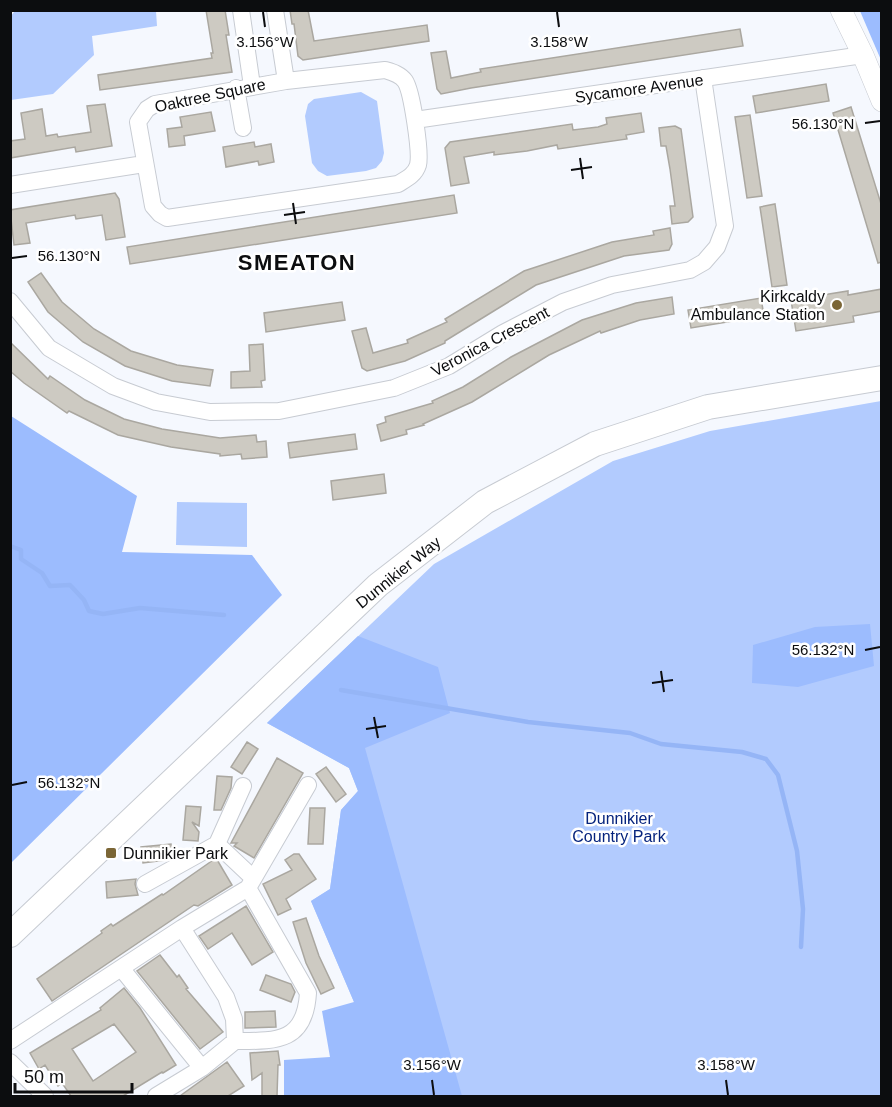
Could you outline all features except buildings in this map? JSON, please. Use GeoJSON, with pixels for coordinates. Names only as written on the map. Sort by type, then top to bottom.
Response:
{"type":"FeatureCollection","features":[{"type":"Feature","properties":{"kind":"main road","name":"Dunnikier Way"},"geometry":{"type":"LineString","coordinates":[[10,934],[378,585],[485,502],[596,444],[708,407],[882,378]]}},
{"type":"Feature","properties":{"kind":"street"},"geometry":{"type":"LineString","coordinates":[[242,10],[243,128]]}},
{"type":"Feature","properties":{"kind":"street"},"geometry":{"type":"LineString","coordinates":[[275,10],[286,81]]}},
{"type":"Feature","properties":{"kind":"street"},"geometry":{"type":"LineString","coordinates":[[841,10],[882,101]]}},
{"type":"Feature","properties":{"kind":"street","name":"Sycamore Avenue"},"geometry":{"type":"LineString","coordinates":[[415,120],[863,55]]}},
{"type":"Feature","properties":{"kind":"street","name":"Oaktree Square"},"geometry":{"type":"LineString","coordinates":[[385,70],[393,72],[403,78],[407,84],[415,120],[419,164],[409,178],[398,184],[167,218],[159,214],[153,206],[138,122],[147,108],[155,104],[244,87],[385,70]]}},
{"type":"Feature","properties":{"kind":"street","name":"Veronica Crescent"},"geometry":{"type":"LineString","coordinates":[[10,301],[49,348],[113,386],[156,402],[210,412],[279,411],[394,388],[450,366],[503,333],[563,302],[612,285],[690,270],[704,262],[717,247],[725,226],[703,78]]}},
{"type":"Feature","properties":{"kind":"street"},"geometry":{"type":"LineString","coordinates":[[10,185],[144,164]]}},
{"type":"Feature","properties":{"kind":"street"},"geometry":{"type":"LineString","coordinates":[[10,1041],[250,883],[308,784]]}},
{"type":"Feature","properties":{"kind":"street"},"geometry":{"type":"LineString","coordinates":[[145,884],[217,844],[243,786]]}},
{"type":"Feature","properties":{"kind":"street"},"geometry":{"type":"LineString","coordinates":[[156,1096],[202,1068],[235,1041],[266,1041],[292,1034],[299,1026],[307,1007],[308,993],[250,883],[217,844]]}},
{"type":"Feature","properties":{"kind":"street"},"geometry":{"type":"LineString","coordinates":[[182,928],[226,997],[234,1019],[235,1041]]}},
{"type":"Feature","properties":{"kind":"street"},"geometry":{"type":"LineString","coordinates":[[121,968],[202,1068]]}},
{"type":"Feature","properties":{"kind":"street"},"geometry":{"type":"LineString","coordinates":[[10,1062],[45,1096]]}},
{"type":"Feature","properties":{"kind":"green space"},"geometry":{"type":"Polygon","coordinates":[[[15,11],[156,11],[157,26],[92,36],[94,55],[53,94],[11,100],[10,17],[15,11]]]}},
{"type":"Feature","properties":{"kind":"green space"},"geometry":{"type":"Polygon","coordinates":[[[361,92],[377,101],[384,153],[382,161],[376,168],[366,171],[327,176],[318,171],[312,163],[305,116],[308,104],[314,99],[361,92]]]}},
{"type":"Feature","properties":{"kind":"green space","name":"Dunnikier Country Park"},"geometry":{"type":"Polygon","coordinates":[[[881,401],[881,1096],[359,1096],[354,1002],[311,901],[330,889],[341,810],[358,791],[349,768],[267,723],[434,564],[613,461],[710,431],[881,401]]]}},
{"type":"Feature","properties":{"kind":"green space"},"geometry":{"type":"Polygon","coordinates":[[[177,502],[247,503],[247,547],[176,545],[177,502]]]}},
{"type":"Feature","properties":{"kind":"shaded area"},"geometry":{"type":"Polygon","coordinates":[[[860,11],[881,11],[881,60],[860,11]]]}},
{"type":"Feature","properties":{"kind":"shaded area"},"geometry":{"type":"Polygon","coordinates":[[[11,416],[137,496],[122,552],[252,555],[282,595],[11,863],[11,416]]]}},
{"type":"Feature","properties":{"kind":"shaded area"},"geometry":{"type":"Polygon","coordinates":[[[870,624],[874,666],[798,687],[752,683],[753,645],[815,627],[870,624]]]}},
{"type":"Feature","properties":{"kind":"shaded area"},"geometry":{"type":"Polygon","coordinates":[[[358,636],[438,667],[450,713],[365,748],[462,1096],[284,1096],[284,1060],[330,1057],[322,1011],[354,1002],[311,901],[330,889],[341,810],[358,791],[349,768],[267,723],[358,636]]]}},
{"type":"Feature","properties":{"kind":"waterway"},"geometry":{"type":"LineString","coordinates":[[10,546],[21,550],[21,559],[42,573],[50,586],[70,585],[84,600],[89,611],[103,614],[140,608],[224,615]]}},
{"type":"Feature","properties":{"kind":"waterway"},"geometry":{"type":"LineString","coordinates":[[341,690],[528,722],[630,733],[661,744],[742,752],[766,759],[778,775],[797,851],[803,909],[801,947]]}},
{"type":"Feature","properties":{"kind":"place","name":"Kirkcaldy Ambulance Station"},"geometry":{"type":"Point","coordinates":[837,305]}},
{"type":"Feature","properties":{"kind":"place","name":"Dunnikier Park"},"geometry":{"type":"Point","coordinates":[111,853]}},
{"type":"Feature","properties":{"kind":"district","name":"SMEATON"},"geometry":{"type":"Point","coordinates":[297,262]}}]}
